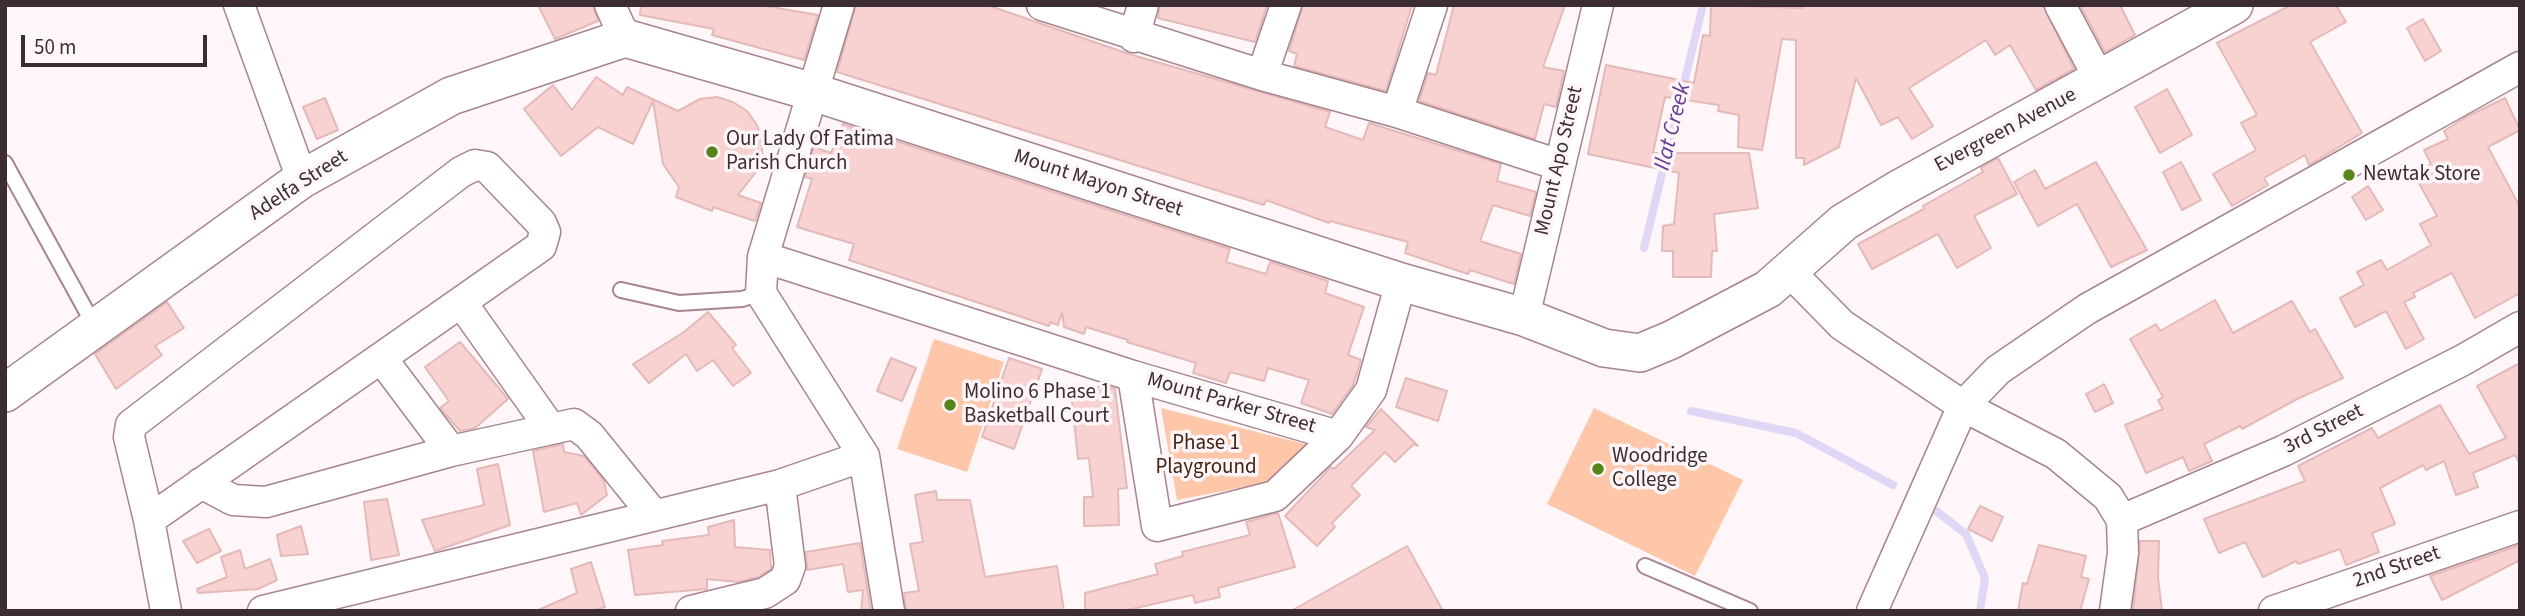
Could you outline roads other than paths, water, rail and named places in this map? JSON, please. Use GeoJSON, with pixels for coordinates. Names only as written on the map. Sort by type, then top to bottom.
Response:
{"type":"FeatureCollection","features":[{"type":"Feature","properties":{"kind":"street"},"geometry":{"type":"LineString","coordinates":[[239,5],[302,178]]}},
{"type":"Feature","properties":{"kind":"street"},"geometry":{"type":"LineString","coordinates":[[610,5],[625,38]]}},
{"type":"Feature","properties":{"kind":"street"},"geometry":{"type":"LineString","coordinates":[[839,5],[763,257],[761,293],[864,456],[888,611]]}},
{"type":"Feature","properties":{"kind":"street"},"geometry":{"type":"LineString","coordinates":[[1042,5],[1134,37],[1397,112],[1559,165]]}},
{"type":"Feature","properties":{"kind":"street"},"geometry":{"type":"LineString","coordinates":[[1134,37],[1143,5]]}},
{"type":"Feature","properties":{"kind":"street"},"geometry":{"type":"LineString","coordinates":[[1262,75],[1286,5]]}},
{"type":"Feature","properties":{"kind":"street"},"geometry":{"type":"LineString","coordinates":[[1397,112],[1432,5]]}},
{"type":"Feature","properties":{"kind":"street","name":"Mount Apo Street"},"geometry":{"type":"LineString","coordinates":[[1524,317],[1598,5]]}},
{"type":"Feature","properties":{"kind":"street"},"geometry":{"type":"LineString","coordinates":[[2060,5],[2100,80]]}},
{"type":"Feature","properties":{"kind":"street","name":"Evergreen Avenue"},"geometry":{"type":"LineString","coordinates":[[1604,348],[1640,353],[1671,340],[1768,289],[1816,244],[1855,216],[2234,5]]}},
{"type":"Feature","properties":{"kind":"street","name":"Adelfa Street"},"geometry":{"type":"LineString","coordinates":[[5,393],[302,178],[451,96],[625,38]]}},
{"type":"Feature","properties":{"kind":"street","name":"Mount Mayon Street"},"geometry":{"type":"LineString","coordinates":[[625,38],[813,92],[1401,282],[1524,317],[1604,348]]}},
{"type":"Feature","properties":{"kind":"street"},"geometry":{"type":"LineString","coordinates":[[1872,611],[1963,405],[1998,370],[2087,309],[2520,67]]}},
{"type":"Feature","properties":{"kind":"street"},"geometry":{"type":"LineString","coordinates":[[149,520],[541,246],[545,232],[541,223],[487,167],[475,164],[131,425],[129,437],[149,520],[166,611]]}},
{"type":"Feature","properties":{"kind":"street","name":"Mount Parker Street"},"geometry":{"type":"LineString","coordinates":[[763,257],[1133,376],[1338,436],[1371,390],[1401,282]]}},
{"type":"Feature","properties":{"kind":"street"},"geometry":{"type":"LineString","coordinates":[[1788,270],[1842,325],[1963,405],[2056,454],[2108,497],[2122,520],[2123,553],[2115,611]]}},
{"type":"Feature","properties":{"kind":"street"},"geometry":{"type":"LineString","coordinates":[[461,302],[551,429]]}},
{"type":"Feature","properties":{"kind":"street","name":"3rd Street"},"geometry":{"type":"LineString","coordinates":[[2122,520],[2283,451],[2463,360],[2520,327]]}},
{"type":"Feature","properties":{"kind":"street"},"geometry":{"type":"LineString","coordinates":[[382,359],[451,451]]}},
{"type":"Feature","properties":{"kind":"street"},"geometry":{"type":"LineString","coordinates":[[1133,376],[1157,526],[1275,496],[1338,436]]}},
{"type":"Feature","properties":{"kind":"street"},"geometry":{"type":"LineString","coordinates":[[201,483],[233,500],[266,502],[451,451],[574,424],[589,435],[653,514]]}},
{"type":"Feature","properties":{"kind":"street"},"geometry":{"type":"LineString","coordinates":[[262,611],[780,485],[864,456]]}},
{"type":"Feature","properties":{"kind":"street"},"geometry":{"type":"LineString","coordinates":[[691,611],[765,593],[786,580],[790,566],[780,485]]}},
{"type":"Feature","properties":{"kind":"street","name":"2nd Street"},"geometry":{"type":"LineString","coordinates":[[2274,611],[2520,526]]}},
{"type":"Feature","properties":{"kind":"lane"},"geometry":{"type":"LineString","coordinates":[[5,163],[96,329]]}},
{"type":"Feature","properties":{"kind":"lane"},"geometry":{"type":"LineString","coordinates":[[621,290],[679,303],[743,299],[761,293]]}},
{"type":"Feature","properties":{"kind":"lane"},"geometry":{"type":"LineString","coordinates":[[1645,566],[1750,611]]}},
{"type":"Feature","properties":{"kind":"waterway","name":"Ilat Creek"},"geometry":{"type":"LineString","coordinates":[[1644,248],[1703,5]]}},
{"type":"Feature","properties":{"kind":"waterway","name":"Ilat Creek"},"geometry":{"type":"LineString","coordinates":[[1691,411],[1796,433],[1893,485]]}},
{"type":"Feature","properties":{"kind":"waterway","name":"Ilat Creek"},"geometry":{"type":"LineString","coordinates":[[1936,511],[1966,534],[1985,578],[1980,611]]}},
{"type":"Feature","properties":{"kind":"place","name":"Our Lady Of Fatima Parish Church"},"geometry":{"type":"Point","coordinates":[712,152]}},
{"type":"Feature","properties":{"kind":"place","name":"Newtak Store"},"geometry":{"type":"Point","coordinates":[2349,175]}},
{"type":"Feature","properties":{"kind":"place","name":"Molino 6 Phase 1 Basketball Court"},"geometry":{"type":"Point","coordinates":[950,405]}},
{"type":"Feature","properties":{"kind":"place","name":"Woodridge College"},"geometry":{"type":"Point","coordinates":[1598,469]}},
{"type":"Feature","properties":{"kind":"park label","name":"Phase 1 Playground"},"geometry":{"type":"Point","coordinates":[1206,456]}}]}
